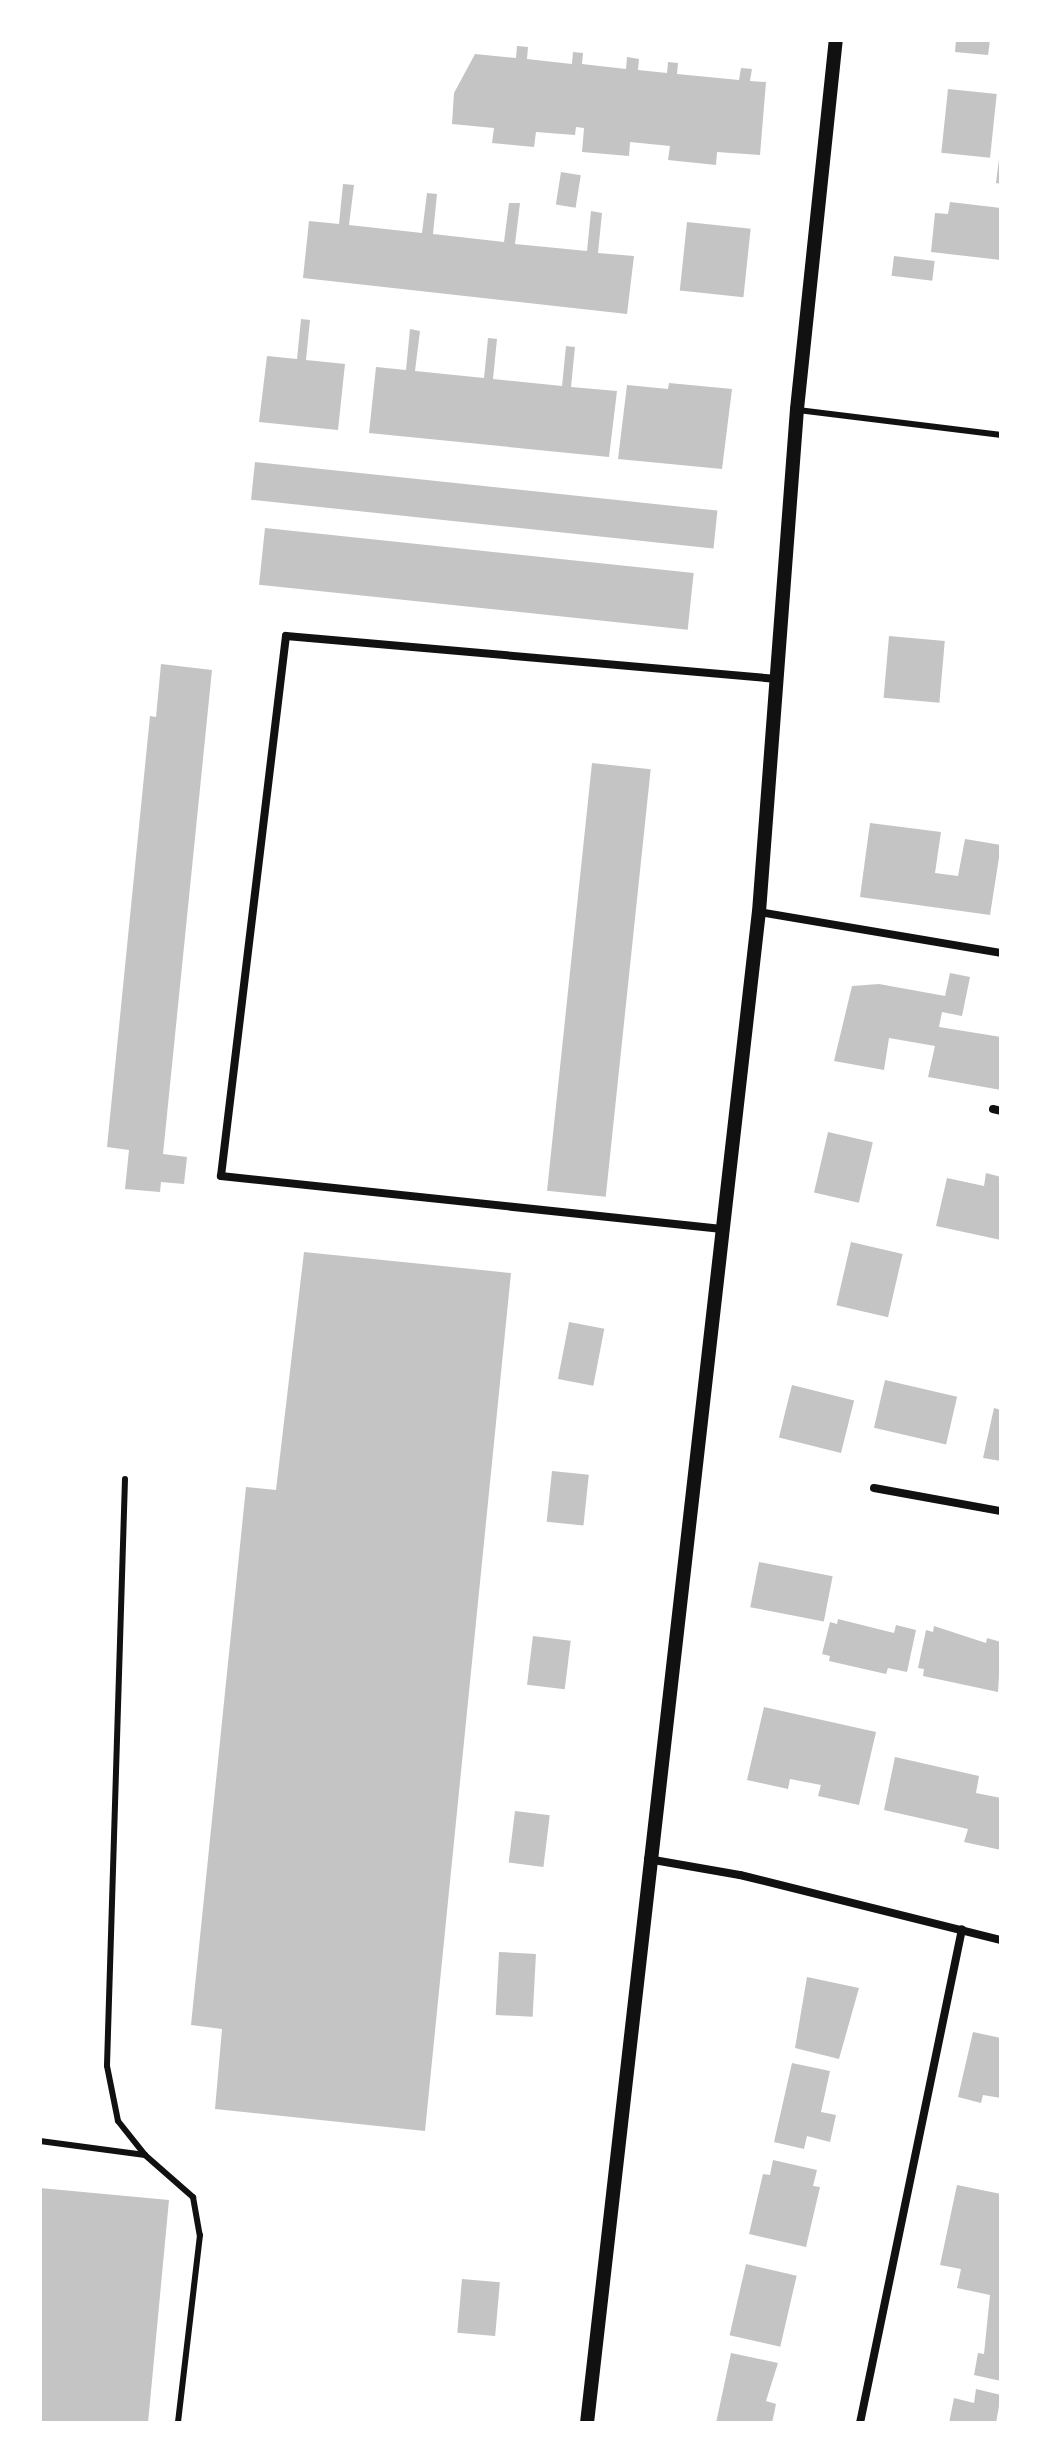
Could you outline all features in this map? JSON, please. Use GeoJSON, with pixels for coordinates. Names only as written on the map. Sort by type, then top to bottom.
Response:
{"type":"FeatureCollection","features":[{"type":"Feature","properties":{"kind":"street"},"geometry":{"type":"LineString","coordinates":[[587,2423],[648,1859],[759,912],[774,679],[797,409],[836,40]]}},
{"type":"Feature","properties":{"kind":"street"},"geometry":{"type":"LineString","coordinates":[[722,1229],[221,1176],[286,636],[774,679]]}},
{"type":"Feature","properties":{"kind":"street"},"geometry":{"type":"LineString","coordinates":[[759,912],[1001,953]]}},
{"type":"Feature","properties":{"kind":"street"},"geometry":{"type":"LineString","coordinates":[[874,1488],[1001,1511]]}},
{"type":"Feature","properties":{"kind":"street"},"geometry":{"type":"LineString","coordinates":[[648,1859],[740,1875],[1001,1940]]}},
{"type":"Feature","properties":{"kind":"street"},"geometry":{"type":"LineString","coordinates":[[860,2423],[962,1929]]}},
{"type":"Feature","properties":{"kind":"lane"},"geometry":{"type":"LineString","coordinates":[[797,409],[1001,435]]}},
{"type":"Feature","properties":{"kind":"lane"},"geometry":{"type":"LineString","coordinates":[[125,1479],[107,2066],[118,2121],[145,2155],[193,2197],[200,2235],[178,2423]]}},
{"type":"Feature","properties":{"kind":"lane"},"geometry":{"type":"LineString","coordinates":[[40,2141],[145,2155]]}},
{"type":"Feature","properties":{"kind":"building"},"geometry":{"type":"Polygon","coordinates":[[[956,40],[990,40],[988,55],[955,52],[956,40]]]}},
{"type":"Feature","properties":{"kind":"building"},"geometry":{"type":"Polygon","coordinates":[[[517,46],[528,47],[527,59],[572,64],[573,52],[583,53],[582,64],[626,69],[627,57],[639,59],[638,70],[667,73],[668,62],[678,63],[677,74],[739,80],[741,68],[752,69],[750,81],[766,82],[760,155],[717,152],[716,165],[668,160],[670,146],[630,142],[629,156],[582,152],[584,128],[576,127],[575,135],[536,132],[534,147],[492,143],[494,128],[452,124],[454,93],[475,54],[516,58],[517,46]]]}},
{"type":"Feature","properties":{"kind":"building"},"geometry":{"type":"Polygon","coordinates":[[[948,89],[997,94],[990,158],[941,153],[948,89]]]}},
{"type":"Feature","properties":{"kind":"building"},"geometry":{"type":"Polygon","coordinates":[[[1001,159],[1001,184],[996,183],[1001,159]]]}},
{"type":"Feature","properties":{"kind":"building"},"geometry":{"type":"Polygon","coordinates":[[[561,172],[581,175],[576,208],[556,205],[561,172]]]}},
{"type":"Feature","properties":{"kind":"building"},"geometry":{"type":"Polygon","coordinates":[[[343,184],[354,185],[349,225],[422,233],[427,193],[437,194],[433,234],[504,242],[509,203],[520,203],[515,244],[587,251],[591,211],[602,213],[598,253],[634,256],[627,314],[303,278],[309,221],[339,224],[343,184]]]}},
{"type":"Feature","properties":{"kind":"building"},"geometry":{"type":"Polygon","coordinates":[[[950,202],[1001,208],[1001,260],[931,252],[935,213],[948,214],[950,202]]]}},
{"type":"Feature","properties":{"kind":"building"},"geometry":{"type":"Polygon","coordinates":[[[687,222],[751,229],[743,297],[680,291],[687,222]]]}},
{"type":"Feature","properties":{"kind":"building"},"geometry":{"type":"Polygon","coordinates":[[[894,256],[935,261],[932,281],[892,276],[894,256]]]}},
{"type":"Feature","properties":{"kind":"building"},"geometry":{"type":"Polygon","coordinates":[[[301,319],[310,320],[306,360],[345,364],[338,430],[259,422],[267,356],[297,359],[301,319]]]}},
{"type":"Feature","properties":{"kind":"building"},"geometry":{"type":"Polygon","coordinates":[[[410,329],[420,331],[415,371],[484,378],[488,338],[497,339],[493,379],[562,386],[566,346],[575,347],[571,387],[617,391],[609,457],[369,433],[376,367],[406,370],[410,329]]]}},
{"type":"Feature","properties":{"kind":"building"},"geometry":{"type":"Polygon","coordinates":[[[669,383],[732,389],[722,469],[618,459],[627,385],[668,389],[669,383]]]}},
{"type":"Feature","properties":{"kind":"building"},"geometry":{"type":"Polygon","coordinates":[[[255,462],[717,511],[713,548],[251,500],[255,462]]]}},
{"type":"Feature","properties":{"kind":"building"},"geometry":{"type":"Polygon","coordinates":[[[265,528],[694,573],[688,630],[259,585],[265,528]]]}},
{"type":"Feature","properties":{"kind":"building"},"geometry":{"type":"Polygon","coordinates":[[[889,636],[945,641],[939,703],[884,698],[889,636]]]}},
{"type":"Feature","properties":{"kind":"building"},"geometry":{"type":"Polygon","coordinates":[[[161,664],[212,670],[163,1154],[187,1157],[184,1184],[161,1182],[160,1192],[125,1189],[129,1150],[107,1147],[150,716],[156,717],[161,664]]]}},
{"type":"Feature","properties":{"kind":"building"},"geometry":{"type":"Polygon","coordinates":[[[592,763],[651,769],[606,1197],[547,1191],[592,763]]]}},
{"type":"Feature","properties":{"kind":"building"},"geometry":{"type":"Polygon","coordinates":[[[870,823],[941,832],[935,873],[958,876],[965,839],[1001,845],[990,915],[860,897],[870,823]]]}},
{"type":"Feature","properties":{"kind":"building"},"geometry":{"type":"Polygon","coordinates":[[[950,973],[970,977],[962,1016],[942,1012],[939,1027],[1001,1037],[1001,1090],[928,1077],[935,1046],[889,1038],[884,1070],[834,1061],[852,986],[879,984],[945,996],[950,973]]]}},
{"type":"Feature","properties":{"kind":"building"},"geometry":{"type":"Polygon","coordinates":[[[828,1132],[873,1142],[859,1203],[814,1192],[828,1132]]]}},
{"type":"Feature","properties":{"kind":"building"},"geometry":{"type":"Polygon","coordinates":[[[986,1173],[1001,1177],[1001,1240],[936,1226],[947,1178],[984,1186],[986,1173]]]}},
{"type":"Feature","properties":{"kind":"building"},"geometry":{"type":"Polygon","coordinates":[[[851,1242],[903,1254],[888,1317],[836,1305],[851,1242]]]}},
{"type":"Feature","properties":{"kind":"building"},"geometry":{"type":"Polygon","coordinates":[[[304,1252],[511,1273],[425,2131],[215,2109],[222,2029],[191,2025],[246,1487],[276,1490],[304,1252]]]}},
{"type":"Feature","properties":{"kind":"building"},"geometry":{"type":"Polygon","coordinates":[[[569,1322],[604,1329],[593,1386],[558,1379],[569,1322]]]}},
{"type":"Feature","properties":{"kind":"building"},"geometry":{"type":"Polygon","coordinates":[[[885,1380],[957,1397],[946,1444],[874,1428],[885,1380]]]}},
{"type":"Feature","properties":{"kind":"building"},"geometry":{"type":"Polygon","coordinates":[[[792,1385],[854,1400],[841,1453],[779,1437],[792,1385]]]}},
{"type":"Feature","properties":{"kind":"building"},"geometry":{"type":"Polygon","coordinates":[[[994,1408],[1001,1410],[1001,1461],[983,1458],[994,1408]]]}},
{"type":"Feature","properties":{"kind":"building"},"geometry":{"type":"Polygon","coordinates":[[[552,1471],[589,1475],[583,1526],[547,1522],[552,1471]]]}},
{"type":"Feature","properties":{"kind":"building"},"geometry":{"type":"Polygon","coordinates":[[[759,1562],[833,1576],[824,1621],[750,1607],[759,1562]]]}},
{"type":"Feature","properties":{"kind":"building"},"geometry":{"type":"Polygon","coordinates":[[[838,1619],[894,1633],[896,1625],[916,1630],[907,1672],[888,1668],[886,1674],[829,1661],[830,1656],[822,1654],[830,1622],[837,1624],[838,1619]]]}},
{"type":"Feature","properties":{"kind":"building"},"geometry":{"type":"Polygon","coordinates":[[[934,1626],[986,1643],[987,1638],[1001,1642],[998,1692],[923,1676],[924,1669],[918,1668],[926,1630],[933,1632],[934,1626]]]}},
{"type":"Feature","properties":{"kind":"building"},"geometry":{"type":"Polygon","coordinates":[[[533,1636],[571,1641],[565,1689],[527,1685],[533,1636]]]}},
{"type":"Feature","properties":{"kind":"building"},"geometry":{"type":"Polygon","coordinates":[[[764,1707],[876,1732],[859,1805],[818,1796],[821,1785],[790,1779],[788,1789],[747,1780],[764,1707]]]}},
{"type":"Feature","properties":{"kind":"building"},"geometry":{"type":"Polygon","coordinates":[[[895,1757],[979,1776],[976,1793],[1001,1798],[1001,1850],[964,1842],[968,1829],[884,1810],[895,1757]]]}},
{"type":"Feature","properties":{"kind":"building"},"geometry":{"type":"Polygon","coordinates":[[[515,1811],[550,1815],[543,1867],[509,1863],[515,1811]]]}},
{"type":"Feature","properties":{"kind":"building"},"geometry":{"type":"Polygon","coordinates":[[[499,1952],[536,1954],[533,2017],[496,2015],[499,1952]]]}},
{"type":"Feature","properties":{"kind":"building"},"geometry":{"type":"Polygon","coordinates":[[[807,1977],[859,1988],[839,2059],[795,2048],[807,1977]]]}},
{"type":"Feature","properties":{"kind":"building"},"geometry":{"type":"Polygon","coordinates":[[[973,2032],[1001,2038],[1001,2098],[983,2095],[981,2103],[958,2097],[973,2032]]]}},
{"type":"Feature","properties":{"kind":"building"},"geometry":{"type":"Polygon","coordinates":[[[792,2063],[830,2071],[821,2112],[836,2115],[830,2142],[807,2136],[804,2149],[774,2142],[792,2063]]]}},
{"type":"Feature","properties":{"kind":"building"},"geometry":{"type":"Polygon","coordinates":[[[773,2160],[817,2170],[813,2186],[820,2187],[806,2247],[749,2234],[763,2174],[770,2175],[773,2160]]]}},
{"type":"Feature","properties":{"kind":"building"},"geometry":{"type":"Polygon","coordinates":[[[957,2185],[1001,2194],[1001,2381],[974,2375],[978,2353],[984,2354],[990,2295],[957,2288],[961,2269],[940,2265],[957,2185]]]}},
{"type":"Feature","properties":{"kind":"building"},"geometry":{"type":"Polygon","coordinates":[[[40,2188],[169,2200],[148,2423],[40,2423],[40,2188]]]}},
{"type":"Feature","properties":{"kind":"building"},"geometry":{"type":"Polygon","coordinates":[[[746,2264],[797,2276],[780,2347],[730,2335],[746,2264]]]}},
{"type":"Feature","properties":{"kind":"building"},"geometry":{"type":"Polygon","coordinates":[[[462,2279],[500,2282],[495,2336],[457,2333],[462,2279]]]}},
{"type":"Feature","properties":{"kind":"building"},"geometry":{"type":"Polygon","coordinates":[[[731,2353],[778,2363],[766,2401],[776,2404],[772,2423],[716,2423],[731,2353]]]}},
{"type":"Feature","properties":{"kind":"building"},"geometry":{"type":"Polygon","coordinates":[[[976,2389],[1001,2395],[996,2423],[949,2423],[954,2398],[974,2403],[976,2389]]]}}]}
